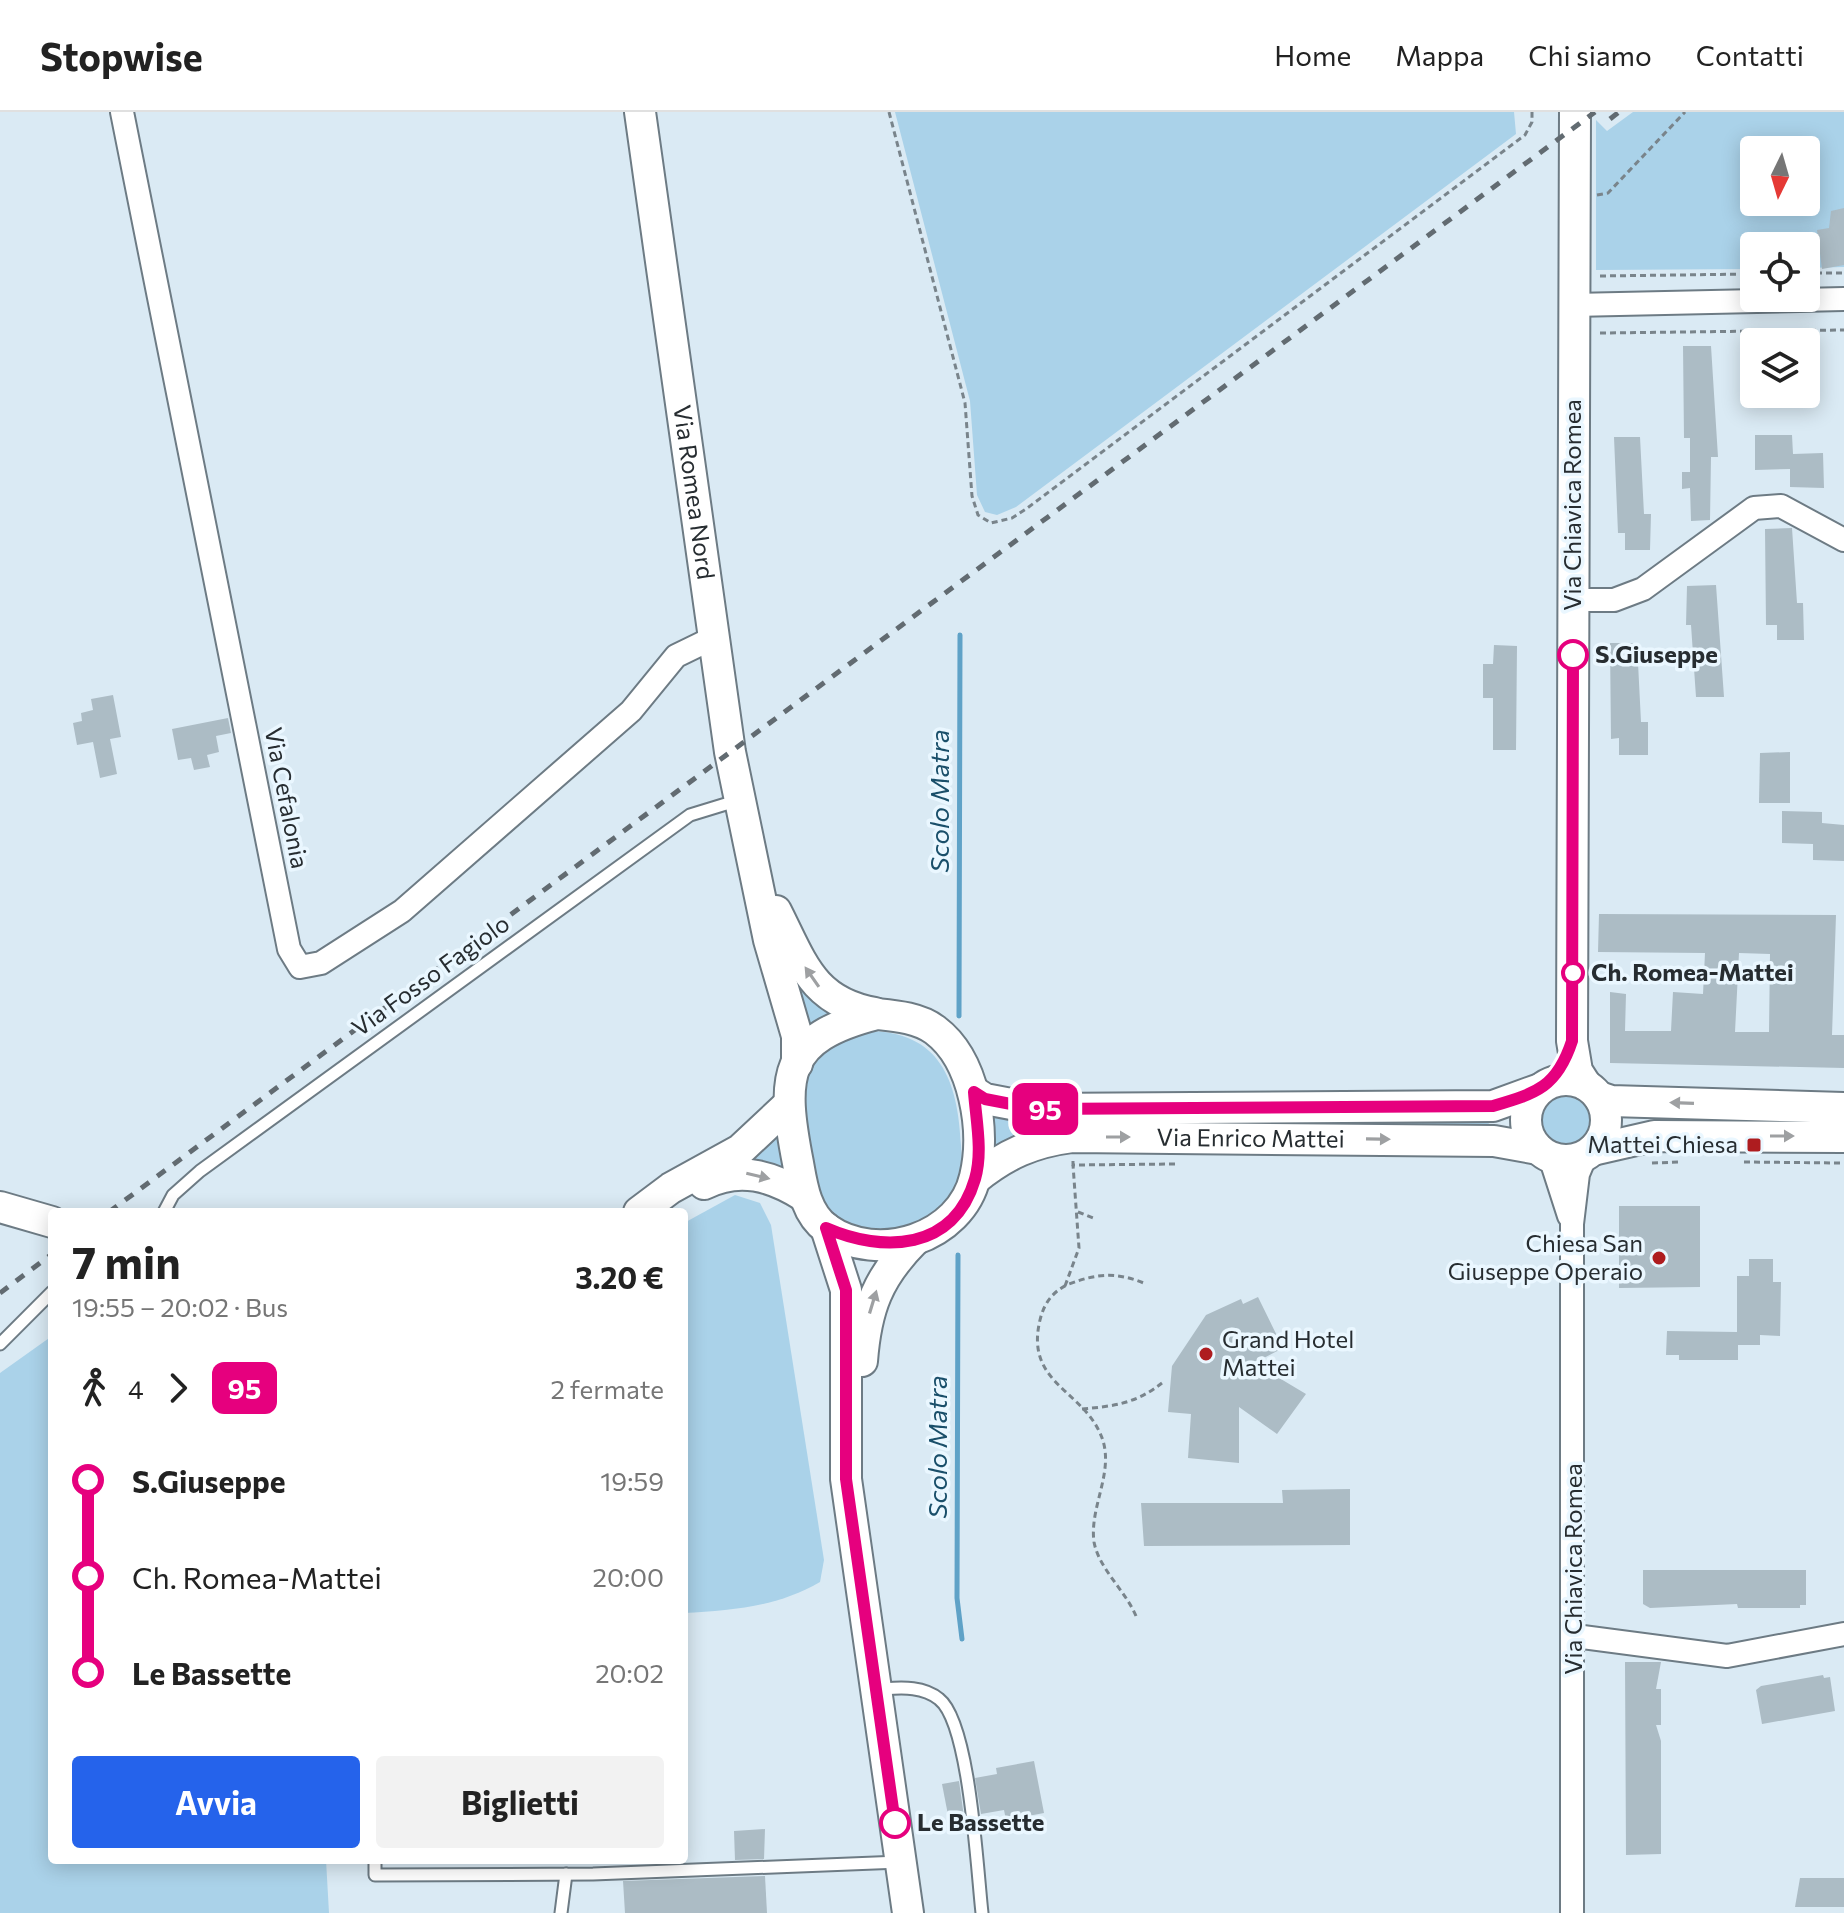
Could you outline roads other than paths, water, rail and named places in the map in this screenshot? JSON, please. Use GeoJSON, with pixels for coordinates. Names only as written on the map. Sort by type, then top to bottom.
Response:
{"type":"FeatureCollection","features":[{"type":"Feature","properties":{"kind":"main road","name":"Via Chiavica Romea"},"geometry":{"type":"LineString","coordinates":[[1575,112],[1572,1041],[1577,1071],[1593,1091]]}},
{"type":"Feature","properties":{"kind":"main road","name":"Via Romea Nord"},"geometry":{"type":"LineString","coordinates":[[642,116],[713,638],[740,800],[769,940],[795,1025],[797,1064]]}},
{"type":"Feature","properties":{"kind":"main road","name":"Via Romea Nord"},"geometry":{"type":"LineString","coordinates":[[755,871],[817,987],[854,1009],[877,1014]]}},
{"type":"Feature","properties":{"kind":"main road"},"geometry":{"type":"LineString","coordinates":[[826,1228],[852,1239],[879,1245],[915,1240],[936,1232],[951,1219],[966,1201],[975,1179],[978,1155],[974,1092],[952,1048],[935,1030],[911,1018],[877,1014],[838,1024],[808,1046],[789,1082],[787,1106],[804,1196],[826,1228],[846,1290],[846,1479],[873,1689],[908,1913]]}},
{"type":"Feature","properties":{"kind":"main road","name":"Via Chiavica Romea"},"geometry":{"type":"LineString","coordinates":[[1545,1086],[1564,1066],[1572,1041]]}},
{"type":"Feature","properties":{"kind":"main road"},"geometry":{"type":"LineString","coordinates":[[1844,1108],[1611,1101],[1562,1080],[1545,1086],[1527,1107],[1525,1118],[1527,1130],[1544,1153],[1574,1159],[1654,1136],[1844,1137]]}},
{"type":"Feature","properties":{"kind":"main road","name":"Via Enrico Mattei"},"geometry":{"type":"LineString","coordinates":[[974,1092],[985,1099],[1037,1109],[1493,1106],[1545,1086]]}},
{"type":"Feature","properties":{"kind":"main road"},"geometry":{"type":"LineString","coordinates":[[1590,1152],[1601,1141],[1606,1119],[1593,1091]]}},
{"type":"Feature","properties":{"kind":"main road"},"geometry":{"type":"LineString","coordinates":[[648,1207],[671,1188],[740,1150],[787,1106]]}},
{"type":"Feature","properties":{"kind":"main road","name":"Via Enrico Mattei"},"geometry":{"type":"LineString","coordinates":[[975,1179],[1002,1157],[1040,1141],[1072,1137],[1494,1141],[1544,1153]]}},
{"type":"Feature","properties":{"kind":"main road"},"geometry":{"type":"LineString","coordinates":[[648,1207],[731,1174],[750,1173],[784,1184],[804,1196]]}},
{"type":"Feature","properties":{"kind":"main road"},"geometry":{"type":"LineString","coordinates":[[0,1207],[48,1221]]}},
{"type":"Feature","properties":{"kind":"main road"},"geometry":{"type":"LineString","coordinates":[[848,1433],[873,1296],[892,1263],[915,1240]]}},
{"type":"Feature","properties":{"kind":"street","name":"Via Cefalonia"},"geometry":{"type":"LineString","coordinates":[[122,112],[289,949],[300,967],[321,963],[402,911],[631,711],[676,656],[713,638]]}},
{"type":"Feature","properties":{"kind":"street"},"geometry":{"type":"LineString","coordinates":[[1573,305],[1844,299]]}},
{"type":"Feature","properties":{"kind":"street"},"geometry":{"type":"LineString","coordinates":[[1572,600],[1614,600],[1643,589],[1754,508],[1781,506],[1844,540]]}},
{"type":"Feature","properties":{"kind":"street","name":"Via Chiavica Romea"},"geometry":{"type":"LineString","coordinates":[[1572,1913],[1575,1636],[1572,1224],[1578,1174],[1590,1152]]}},
{"type":"Feature","properties":{"kind":"street","name":"Via Chiavica Romea"},"geometry":{"type":"LineString","coordinates":[[1544,1153],[1572,1224]]}},
{"type":"Feature","properties":{"kind":"street"},"geometry":{"type":"LineString","coordinates":[[1575,1636],[1727,1656],[1844,1634]]}},
{"type":"Feature","properties":{"kind":"lane","name":"Via Fosso Fagiolo"},"geometry":{"type":"LineString","coordinates":[[166,1208],[173,1195],[200,1171],[690,815],[740,800]]}},
{"type":"Feature","properties":{"kind":"lane"},"geometry":{"type":"LineString","coordinates":[[0,1344],[48,1296]]}},
{"type":"Feature","properties":{"kind":"lane"},"geometry":{"type":"LineString","coordinates":[[873,1689],[912,1687],[938,1699],[955,1720],[971,1816],[982,1913]]}},
{"type":"Feature","properties":{"kind":"lane"},"geometry":{"type":"LineString","coordinates":[[375,1864],[375,1875],[566,1874],[901,1862]]}},
{"type":"Feature","properties":{"kind":"lane"},"geometry":{"type":"LineString","coordinates":[[561,1913],[566,1874]]}},
{"type":"Feature","properties":{"kind":"waterway","name":"Scolo Matra"},"geometry":{"type":"LineString","coordinates":[[959,1016],[960,635]]}},
{"type":"Feature","properties":{"kind":"waterway","name":"Scolo Matra"},"geometry":{"type":"LineString","coordinates":[[958,1255],[957,1598],[962,1639]]}},
{"type":"Feature","properties":{"kind":"railway"},"geometry":{"type":"LineString","coordinates":[[114,1208],[1595,112]]}},
{"type":"Feature","properties":{"kind":"railway"},"geometry":{"type":"LineString","coordinates":[[1610,119],[1619,112]]}},
{"type":"Feature","properties":{"kind":"railway"},"geometry":{"type":"LineString","coordinates":[[0,1293],[48,1257]]}},
{"type":"Feature","properties":{"kind":"place","name":"S.Giuseppe"},"geometry":{"type":"Point","coordinates":[1573,655]}},
{"type":"Feature","properties":{"kind":"place","name":"Ch. Romea-Mattei"},"geometry":{"type":"Point","coordinates":[1573,973]}},
{"type":"Feature","properties":{"kind":"place","name":"Mattei Chiesa"},"geometry":{"type":"Point","coordinates":[1754,1145]}},
{"type":"Feature","properties":{"kind":"place","name":"Chiesa San Giuseppe Operaio"},"geometry":{"type":"Point","coordinates":[1659,1258]}},
{"type":"Feature","properties":{"kind":"place","name":"Grand Hotel Mattei"},"geometry":{"type":"Point","coordinates":[1206,1354]}},
{"type":"Feature","properties":{"kind":"place","name":"Le Bassette"},"geometry":{"type":"Point","coordinates":[895,1823]}}]}
